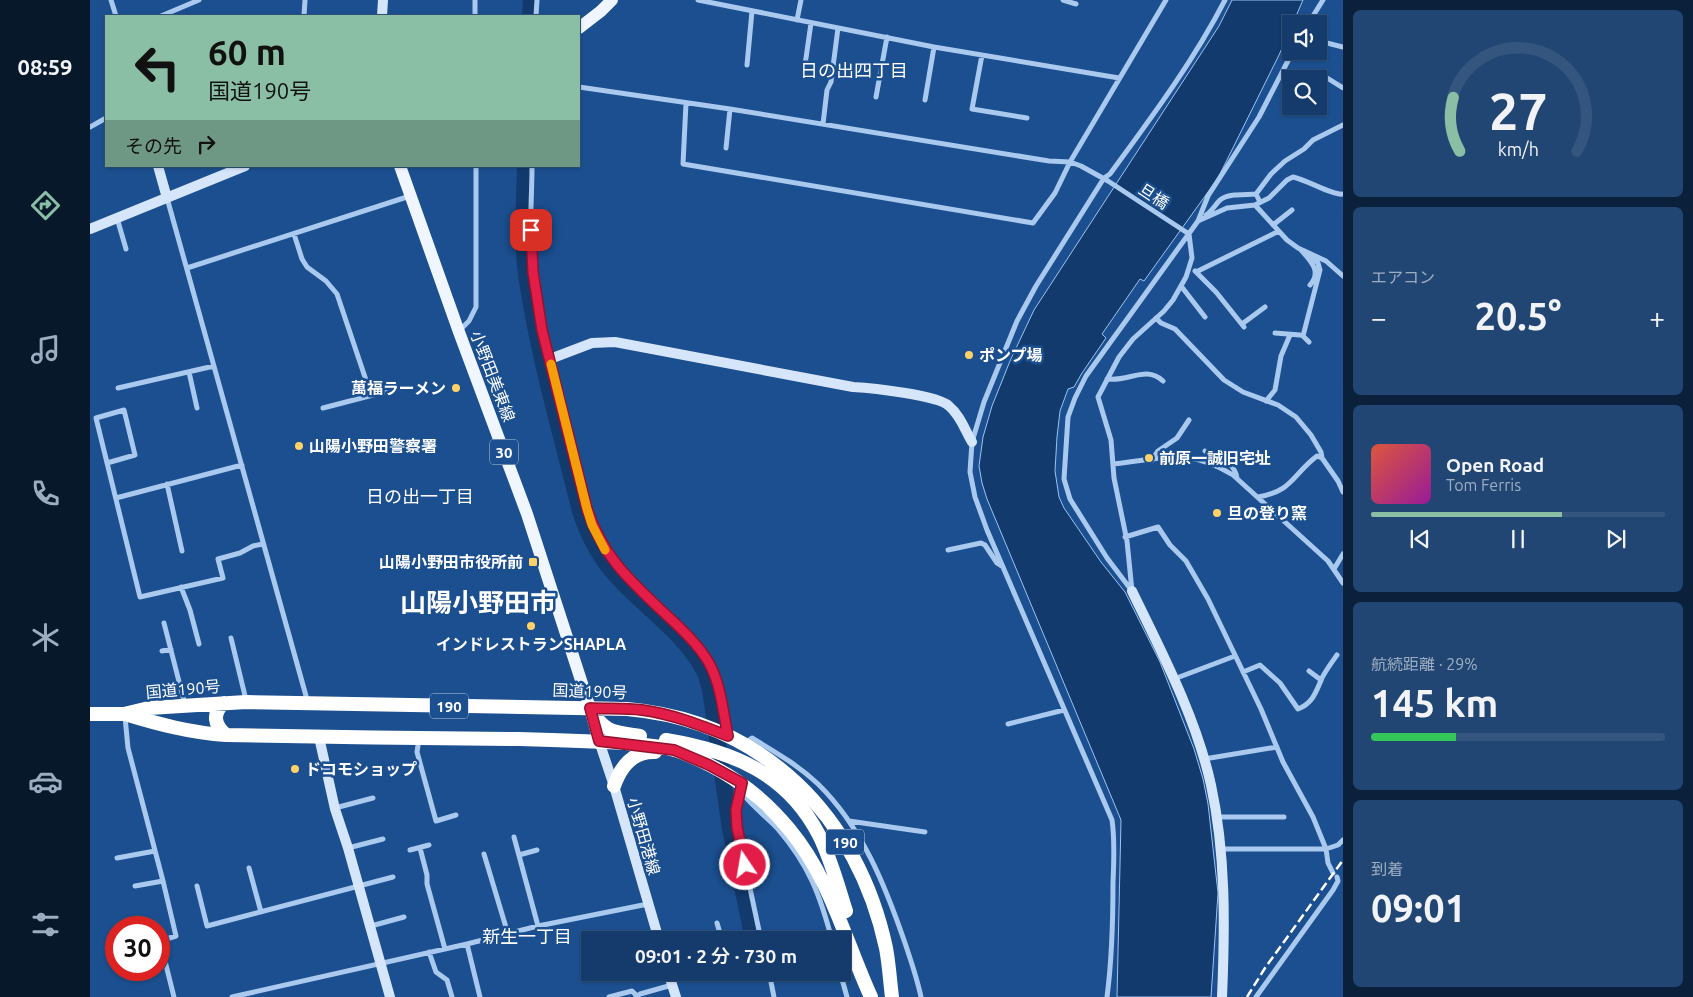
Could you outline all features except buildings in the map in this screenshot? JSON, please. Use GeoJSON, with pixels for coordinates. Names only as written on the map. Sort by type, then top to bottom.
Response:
{"type":"FeatureCollection","features":[{"type":"Feature","properties":{"kind":"highway","name":"国道190号"},"geometry":{"type":"LineString","coordinates":[[90,714],[124,714],[149,708],[246,702],[590,708],[643,710],[709,728],[743,744],[778,767],[806,792],[828,818],[851,852],[869,891],[886,948],[892,997]]}},
{"type":"Feature","properties":{"kind":"highway"},"geometry":{"type":"LineString","coordinates":[[224,703],[218,709],[215,718],[217,726],[226,735]]}},
{"type":"Feature","properties":{"kind":"highway"},"geometry":{"type":"LineString","coordinates":[[590,708],[600,723],[612,732],[674,742],[733,756],[751,765],[793,797],[812,822],[827,851],[873,997]]}},
{"type":"Feature","properties":{"kind":"highway","name":"国道190号"},"geometry":{"type":"LineString","coordinates":[[124,714],[156,724],[206,734],[599,741],[674,750],[712,767],[756,795],[789,828],[813,862],[832,899],[854,960],[873,997]]}},
{"type":"Feature","properties":{"kind":"highway"},"geometry":{"type":"LineString","coordinates":[[614,786],[621,768],[638,754],[647,752],[658,752],[712,767]]}},
{"type":"Feature","properties":{"kind":"main road"},"geometry":{"type":"LineString","coordinates":[[580,27],[602,11],[612,0]]}},
{"type":"Feature","properties":{"kind":"main road","name":"小野田美東線"},"geometry":{"type":"LineString","coordinates":[[400,167],[459,332],[528,514],[599,741]]}},
{"type":"Feature","properties":{"kind":"street"},"geometry":{"type":"LineString","coordinates":[[111,0],[116,15]]}},
{"type":"Feature","properties":{"kind":"street"},"geometry":{"type":"LineString","coordinates":[[163,15],[199,0]]}},
{"type":"Feature","properties":{"kind":"street"},"geometry":{"type":"LineString","coordinates":[[304,15],[305,0]]}},
{"type":"Feature","properties":{"kind":"street"},"geometry":{"type":"LineString","coordinates":[[382,15],[383,0]]}},
{"type":"Feature","properties":{"kind":"street"},"geometry":{"type":"LineString","coordinates":[[475,0],[475,15]]}},
{"type":"Feature","properties":{"kind":"street"},"geometry":{"type":"LineString","coordinates":[[536,15],[537,0]]}},
{"type":"Feature","properties":{"kind":"street"},"geometry":{"type":"LineString","coordinates":[[698,0],[982,55],[1119,78]]}},
{"type":"Feature","properties":{"kind":"street"},"geometry":{"type":"LineString","coordinates":[[797,20],[801,0]]}},
{"type":"Feature","properties":{"kind":"street"},"geometry":{"type":"LineString","coordinates":[[1062,0],[1076,4]]}},
{"type":"Feature","properties":{"kind":"street"},"geometry":{"type":"LineString","coordinates":[[686,104],[683,164],[1033,223],[1055,193],[1070,162],[1166,0]]}},
{"type":"Feature","properties":{"kind":"street"},"geometry":{"type":"LineString","coordinates":[[1107,997],[1110,972],[1114,833],[1112,820],[1003,568],[975,497],[970,472],[972,442],[984,402],[1017,321],[1036,286],[1110,174],[1158,108],[1208,32],[1225,0]]}},
{"type":"Feature","properties":{"kind":"street"},"geometry":{"type":"LineString","coordinates":[[1314,15],[1323,0]]}},
{"type":"Feature","properties":{"kind":"street"},"geometry":{"type":"LineString","coordinates":[[747,65],[752,10]]}},
{"type":"Feature","properties":{"kind":"street"},"geometry":{"type":"LineString","coordinates":[[805,65],[811,23]]}},
{"type":"Feature","properties":{"kind":"street"},"geometry":{"type":"LineString","coordinates":[[823,124],[838,28]]}},
{"type":"Feature","properties":{"kind":"street"},"geometry":{"type":"LineString","coordinates":[[876,97],[887,37]]}},
{"type":"Feature","properties":{"kind":"street"},"geometry":{"type":"LineString","coordinates":[[1327,43],[1343,47]]}},
{"type":"Feature","properties":{"kind":"street"},"geometry":{"type":"LineString","coordinates":[[925,100],[934,46]]}},
{"type":"Feature","properties":{"kind":"street"},"geometry":{"type":"LineString","coordinates":[[982,55],[972,109],[1027,118]]}},
{"type":"Feature","properties":{"kind":"street"},"geometry":{"type":"LineString","coordinates":[[1198,221],[1208,196],[1259,116],[1288,60]]}},
{"type":"Feature","properties":{"kind":"street"},"geometry":{"type":"LineString","coordinates":[[1327,78],[1343,88]]}},
{"type":"Feature","properties":{"kind":"street"},"geometry":{"type":"LineString","coordinates":[[580,88],[730,109],[1049,161],[1070,162]]}},
{"type":"Feature","properties":{"kind":"street"},"geometry":{"type":"LineString","coordinates":[[726,148],[730,109]]}},
{"type":"Feature","properties":{"kind":"street"},"geometry":{"type":"LineString","coordinates":[[90,127],[105,119]]}},
{"type":"Feature","properties":{"kind":"street"},"geometry":{"type":"LineString","coordinates":[[1310,285],[1316,273],[1315,267],[1273,225],[1257,204],[1256,194],[1266,180],[1285,161],[1313,140],[1343,124]]}},
{"type":"Feature","properties":{"kind":"street","name":"旦橋"},"geometry":{"type":"LineString","coordinates":[[1070,162],[1106,180],[1187,233]]}},
{"type":"Feature","properties":{"kind":"street"},"geometry":{"type":"LineString","coordinates":[[158,167],[308,704]]}},
{"type":"Feature","properties":{"kind":"street"},"geometry":{"type":"LineString","coordinates":[[459,332],[470,321],[476,307],[476,167]]}},
{"type":"Feature","properties":{"kind":"street"},"geometry":{"type":"LineString","coordinates":[[532,167],[531,241],[533,272],[542,330],[592,525],[602,545],[622,572],[682,630],[696,645],[709,664],[720,691],[726,736]]}},
{"type":"Feature","properties":{"kind":"street"},"geometry":{"type":"LineString","coordinates":[[90,229],[167,198],[231,169]]}},
{"type":"Feature","properties":{"kind":"street"},"geometry":{"type":"LineString","coordinates":[[1198,221],[1227,208],[1257,204],[1269,198],[1287,180],[1293,177],[1310,182],[1332,193],[1343,194]]}},
{"type":"Feature","properties":{"kind":"street"},"geometry":{"type":"LineString","coordinates":[[1222,997],[1223,887],[1216,817],[1204,759],[1174,679],[1132,591],[1106,558],[1070,499],[1064,478],[1068,417],[1074,398],[1086,376],[1187,233],[1198,221],[1213,210],[1219,201],[1226,196],[1256,194]]}},
{"type":"Feature","properties":{"kind":"street"},"geometry":{"type":"LineString","coordinates":[[187,268],[411,195]]}},
{"type":"Feature","properties":{"kind":"street"},"geometry":{"type":"LineString","coordinates":[[1273,225],[1292,210]]}},
{"type":"Feature","properties":{"kind":"street"},"geometry":{"type":"LineString","coordinates":[[117,218],[126,249]]}},
{"type":"Feature","properties":{"kind":"street"},"geometry":{"type":"LineString","coordinates":[[1196,272],[1278,231]]}},
{"type":"Feature","properties":{"kind":"street"},"geometry":{"type":"LineString","coordinates":[[1132,591],[1127,541],[1113,464],[1111,440],[1098,397],[1119,357],[1173,300],[1181,286],[1190,268],[1192,258],[1187,233]]}},
{"type":"Feature","properties":{"kind":"street"},"geometry":{"type":"LineString","coordinates":[[294,234],[302,259],[307,267],[326,281],[338,294],[371,395]]}},
{"type":"Feature","properties":{"kind":"street"},"geometry":{"type":"LineString","coordinates":[[1298,248],[1326,261],[1343,276]]}},
{"type":"Feature","properties":{"kind":"street"},"geometry":{"type":"LineString","coordinates":[[1303,336],[1320,270],[1318,263],[1307,251]]}},
{"type":"Feature","properties":{"kind":"street"},"geometry":{"type":"LineString","coordinates":[[1190,268],[1216,292],[1243,325],[1265,306]]}},
{"type":"Feature","properties":{"kind":"street"},"geometry":{"type":"LineString","coordinates":[[1181,286],[1205,316]]}},
{"type":"Feature","properties":{"kind":"street"},"geometry":{"type":"LineString","coordinates":[[1156,318],[1161,323],[1175,329],[1224,380],[1243,392],[1278,405],[1296,416],[1312,435],[1322,458],[1341,480],[1343,492]]}},
{"type":"Feature","properties":{"kind":"street"},"geometry":{"type":"LineString","coordinates":[[1274,333],[1303,336],[1309,342]]}},
{"type":"Feature","properties":{"kind":"street"},"geometry":{"type":"LineString","coordinates":[[1266,401],[1275,390],[1281,356],[1290,335]]}},
{"type":"Feature","properties":{"kind":"street"},"geometry":{"type":"LineString","coordinates":[[550,359],[592,343],[615,342],[854,387],[880,389],[936,400],[947,404],[956,413],[972,442]]}},
{"type":"Feature","properties":{"kind":"street"},"geometry":{"type":"LineString","coordinates":[[118,388],[214,366]]}},
{"type":"Feature","properties":{"kind":"street"},"geometry":{"type":"LineString","coordinates":[[189,372],[197,408]]}},
{"type":"Feature","properties":{"kind":"street"},"geometry":{"type":"LineString","coordinates":[[1107,379],[1122,380],[1147,373],[1152,374],[1163,382]]}},
{"type":"Feature","properties":{"kind":"street"},"geometry":{"type":"LineString","coordinates":[[324,408],[400,388]]}},
{"type":"Feature","properties":{"kind":"street"},"geometry":{"type":"LineString","coordinates":[[108,463],[136,455],[124,410],[96,418],[140,597],[223,578],[218,558],[240,553],[263,544]]}},
{"type":"Feature","properties":{"kind":"street"},"geometry":{"type":"LineString","coordinates":[[1152,460],[1158,451],[1176,438],[1189,420]]}},
{"type":"Feature","properties":{"kind":"street"},"geometry":{"type":"LineString","coordinates":[[1205,451],[1231,464],[1237,478]]}},
{"type":"Feature","properties":{"kind":"street"},"geometry":{"type":"LineString","coordinates":[[1113,464],[1152,460],[1168,456],[1201,459],[1222,468],[1237,478],[1258,497],[1334,569],[1343,582]]}},
{"type":"Feature","properties":{"kind":"street"},"geometry":{"type":"LineString","coordinates":[[1258,497],[1273,494],[1292,483],[1317,456],[1322,458]]}},
{"type":"Feature","properties":{"kind":"street"},"geometry":{"type":"LineString","coordinates":[[116,498],[242,465]]}},
{"type":"Feature","properties":{"kind":"street"},"geometry":{"type":"LineString","coordinates":[[166,484],[182,551]]}},
{"type":"Feature","properties":{"kind":"street"},"geometry":{"type":"LineString","coordinates":[[1125,537],[1158,527],[1170,544],[1186,561],[1208,599],[1261,709],[1277,747],[1313,817],[1326,849],[1328,863],[1338,881],[1256,997]]}},
{"type":"Feature","properties":{"kind":"street"},"geometry":{"type":"LineString","coordinates":[[948,550],[981,544],[984,545],[1003,568]]}},
{"type":"Feature","properties":{"kind":"street"},"geometry":{"type":"LineString","coordinates":[[1334,569],[1343,554]]}},
{"type":"Feature","properties":{"kind":"street"},"geometry":{"type":"LineString","coordinates":[[181,587],[190,610],[198,644]]}},
{"type":"Feature","properties":{"kind":"street"},"geometry":{"type":"LineString","coordinates":[[164,623],[185,705]]}},
{"type":"Feature","properties":{"kind":"street"},"geometry":{"type":"LineString","coordinates":[[231,638],[246,702]]}},
{"type":"Feature","properties":{"kind":"street"},"geometry":{"type":"LineString","coordinates":[[162,651],[171,649]]}},
{"type":"Feature","properties":{"kind":"street"},"geometry":{"type":"LineString","coordinates":[[1242,672],[1260,665],[1280,683],[1298,708],[1305,706],[1313,698],[1337,655]]}},
{"type":"Feature","properties":{"kind":"street"},"geometry":{"type":"LineString","coordinates":[[1174,679],[1235,656]]}},
{"type":"Feature","properties":{"kind":"street"},"geometry":{"type":"LineString","coordinates":[[1309,671],[1322,680]]}},
{"type":"Feature","properties":{"kind":"street"},"geometry":{"type":"LineString","coordinates":[[1008,724],[1064,710]]}},
{"type":"Feature","properties":{"kind":"street"},"geometry":{"type":"LineString","coordinates":[[124,714],[128,748],[176,936],[160,941],[174,997]]}},
{"type":"Feature","properties":{"kind":"street"},"geometry":{"type":"LineString","coordinates":[[319,737],[335,808],[390,997]]}},
{"type":"Feature","properties":{"kind":"street"},"geometry":{"type":"LineString","coordinates":[[419,738],[417,752],[436,820],[456,815]]}},
{"type":"Feature","properties":{"kind":"street"},"geometry":{"type":"LineString","coordinates":[[743,744],[752,738],[802,770],[818,784],[848,821],[864,845],[890,900],[922,997]]}},
{"type":"Feature","properties":{"kind":"street","name":"小野田港線"},"geometry":{"type":"LineString","coordinates":[[599,741],[656,931]]}},
{"type":"Feature","properties":{"kind":"street"},"geometry":{"type":"LineString","coordinates":[[1204,759],[1277,747]]}},
{"type":"Feature","properties":{"kind":"street"},"geometry":{"type":"LineString","coordinates":[[738,784],[737,827],[758,931]]}},
{"type":"Feature","properties":{"kind":"street"},"geometry":{"type":"LineString","coordinates":[[738,784],[793,848],[808,870],[823,903],[830,931]]}},
{"type":"Feature","properties":{"kind":"street"},"geometry":{"type":"LineString","coordinates":[[335,808],[373,798]]}},
{"type":"Feature","properties":{"kind":"street"},"geometry":{"type":"LineString","coordinates":[[1216,817],[1284,817]]}},
{"type":"Feature","properties":{"kind":"street"},"geometry":{"type":"LineString","coordinates":[[848,821],[925,832]]}},
{"type":"Feature","properties":{"kind":"street"},"geometry":{"type":"LineString","coordinates":[[514,837],[538,926]]}},
{"type":"Feature","properties":{"kind":"street"},"geometry":{"type":"LineString","coordinates":[[348,848],[383,839]]}},
{"type":"Feature","properties":{"kind":"street"},"geometry":{"type":"LineString","coordinates":[[1220,849],[1326,849],[1343,840]]}},
{"type":"Feature","properties":{"kind":"street"},"geometry":{"type":"LineString","coordinates":[[410,850],[429,846]]}},
{"type":"Feature","properties":{"kind":"street"},"geometry":{"type":"LineString","coordinates":[[420,848],[427,875],[427,884],[445,949]]}},
{"type":"Feature","properties":{"kind":"street"},"geometry":{"type":"LineString","coordinates":[[519,855],[537,850]]}},
{"type":"Feature","properties":{"kind":"street"},"geometry":{"type":"LineString","coordinates":[[117,858],[155,851]]}},
{"type":"Feature","properties":{"kind":"street"},"geometry":{"type":"LineString","coordinates":[[484,854],[508,934]]}},
{"type":"Feature","properties":{"kind":"street"},"geometry":{"type":"LineString","coordinates":[[249,868],[261,912]]}},
{"type":"Feature","properties":{"kind":"street"},"geometry":{"type":"LineString","coordinates":[[196,886],[207,926],[393,877]]}},
{"type":"Feature","properties":{"kind":"street"},"geometry":{"type":"LineString","coordinates":[[135,886],[163,881]]}},
{"type":"Feature","properties":{"kind":"street"},"geometry":{"type":"LineString","coordinates":[[232,997],[538,926],[648,904]]}},
{"type":"Feature","properties":{"kind":"street"},"geometry":{"type":"LineString","coordinates":[[370,927],[404,917]]}},
{"type":"Feature","properties":{"kind":"street"},"geometry":{"type":"LineString","coordinates":[[717,923],[719,931]]}},
{"type":"Feature","properties":{"kind":"street"},"geometry":{"type":"LineString","coordinates":[[466,944],[480,997]]}},
{"type":"Feature","properties":{"kind":"street"},"geometry":{"type":"LineString","coordinates":[[429,952],[436,972],[447,980],[452,997]]}},
{"type":"Feature","properties":{"kind":"street"},"geometry":{"type":"LineString","coordinates":[[671,981],[676,997]]}},
{"type":"Feature","properties":{"kind":"street"},"geometry":{"type":"LineString","coordinates":[[771,981],[774,997]]}},
{"type":"Feature","properties":{"kind":"street"},"geometry":{"type":"LineString","coordinates":[[843,981],[847,997]]}},
{"type":"Feature","properties":{"kind":"street"},"geometry":{"type":"LineString","coordinates":[[609,997],[632,991],[637,996],[672,985]]}},
{"type":"Feature","properties":{"kind":"water"},"geometry":{"type":"Polygon","coordinates":[[[1232,0],[1303,0],[1296,15],[1282,15],[1282,48],[1218,178],[1144,281],[1140,279],[1102,334],[1106,338],[1074,387],[1068,389],[1060,411],[1057,437],[1055,471],[1059,497],[1064,508],[1101,562],[1125,592],[1160,662],[1194,749],[1208,804],[1218,893],[1211,997],[1117,997],[1121,820],[987,499],[979,466],[983,437],[992,406],[1010,361],[1034,310],[1219,26],[1232,0]]]}},
{"type":"Feature","properties":{"kind":"waterway"},"geometry":{"type":"LineString","coordinates":[[530,15],[531,0]]}},
{"type":"Feature","properties":{"kind":"waterway"},"geometry":{"type":"LineString","coordinates":[[525,167],[523,238],[527,281],[544,368],[580,511],[600,555],[612,571],[687,646],[705,673],[710,689],[730,829],[751,931]]}},
{"type":"Feature","properties":{"kind":"railway"},"geometry":{"type":"LineString","coordinates":[[1247,997],[1265,968],[1343,860]]}},
{"type":"Feature","properties":{"kind":"slow traffic"},"geometry":{"type":"LineString","coordinates":[[551,364],[587,509],[592,525],[605,550]]}},
{"type":"Feature","properties":{"kind":"place","name":"ポンプ場"},"geometry":{"type":"Point","coordinates":[969,355]}},
{"type":"Feature","properties":{"kind":"place","name":"萬福ラーメン"},"geometry":{"type":"Point","coordinates":[456,388]}},
{"type":"Feature","properties":{"kind":"place","name":"山陽小野田警察署"},"geometry":{"type":"Point","coordinates":[299,446]}},
{"type":"Feature","properties":{"kind":"place","name":"前原一誠旧宅址"},"geometry":{"type":"Point","coordinates":[1149,458]}},
{"type":"Feature","properties":{"kind":"place","name":"旦の登り窯"},"geometry":{"type":"Point","coordinates":[1217,513]}},
{"type":"Feature","properties":{"kind":"place","name":"山陽小野田市役所前"},"geometry":{"type":"Point","coordinates":[533,562]}},
{"type":"Feature","properties":{"kind":"place","name":"インドレストランSHAPLA"},"geometry":{"type":"Point","coordinates":[531,626]}},
{"type":"Feature","properties":{"kind":"place","name":"ドコモショップ"},"geometry":{"type":"Point","coordinates":[295,769]}},
{"type":"Feature","properties":{"kind":"district","name":"日の出四丁目"},"geometry":{"type":"Point","coordinates":[854,70]}},
{"type":"Feature","properties":{"kind":"district","name":"日の出一丁目"},"geometry":{"type":"Point","coordinates":[420,496]}},
{"type":"Feature","properties":{"kind":"district","name":"山陽小野田市"},"geometry":{"type":"Point","coordinates":[478,602]}},
{"type":"Feature","properties":{"kind":"district","name":"新生一丁目"},"geometry":{"type":"Point","coordinates":[527,936]}},
{"type":"Feature","properties":{"kind":"route"},"geometry":{"type":"LineString","coordinates":[[531,230],[533,272],[542,330],[592,525],[602,545],[622,572],[682,630],[696,645],[709,664],[720,691],[728,736],[689,721],[654,712],[590,708],[599,741],[654,746],[674,750],[709,765],[742,783],[736,810],[737,827],[745,865]]}}]}
